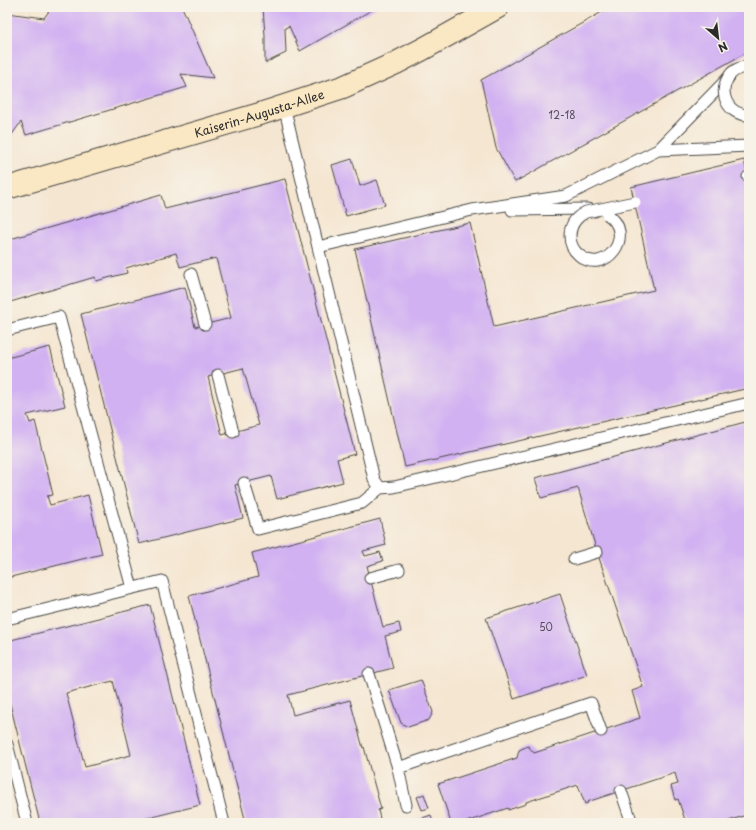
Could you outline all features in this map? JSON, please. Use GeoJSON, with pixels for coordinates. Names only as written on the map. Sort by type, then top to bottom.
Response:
{"type":"FeatureCollection","features":[{"type":"Feature","properties":{"kind":"main road","name":"Kaiserin-Augusta-Allee"},"geometry":{"type":"LineString","coordinates":[[7,188],[284,106],[343,87],[422,49],[498,7]]}},
{"type":"Feature","properties":{"kind":"lane"},"geometry":{"type":"LineString","coordinates":[[318,247],[472,210],[566,196],[658,150],[733,73],[749,66]]}},
{"type":"Feature","properties":{"kind":"lane"},"geometry":{"type":"LineString","coordinates":[[749,66],[741,67],[731,74],[726,83],[724,94],[732,110],[749,116]]}},
{"type":"Feature","properties":{"kind":"lane"},"geometry":{"type":"LineString","coordinates":[[284,106],[374,479],[380,488]]}},
{"type":"Feature","properties":{"kind":"lane"},"geometry":{"type":"LineString","coordinates":[[658,150],[749,146]]}},
{"type":"Feature","properties":{"kind":"lane"},"geometry":{"type":"LineString","coordinates":[[472,210],[587,209],[607,214],[615,221],[620,236],[615,249],[608,257],[602,260],[591,260],[581,257],[576,253],[570,239],[572,225],[576,219],[586,212],[635,202]]}},
{"type":"Feature","properties":{"kind":"lane"},"geometry":{"type":"LineString","coordinates":[[191,274],[205,324]]}},
{"type":"Feature","properties":{"kind":"lane"},"geometry":{"type":"LineString","coordinates":[[7,330],[59,317],[132,588]]}},
{"type":"Feature","properties":{"kind":"lane"},"geometry":{"type":"LineString","coordinates":[[218,375],[233,432]]}},
{"type":"Feature","properties":{"kind":"lane"},"geometry":{"type":"LineString","coordinates":[[244,483],[258,529],[362,503],[380,488],[394,487],[749,403]]}},
{"type":"Feature","properties":{"kind":"lane"},"geometry":{"type":"LineString","coordinates":[[574,559],[597,552]]}},
{"type":"Feature","properties":{"kind":"lane"},"geometry":{"type":"LineString","coordinates":[[370,578],[399,570]]}},
{"type":"Feature","properties":{"kind":"lane"},"geometry":{"type":"LineString","coordinates":[[7,619],[162,581],[224,823]]}},
{"type":"Feature","properties":{"kind":"lane"},"geometry":{"type":"LineString","coordinates":[[369,674],[398,768],[406,805]]}},
{"type":"Feature","properties":{"kind":"lane"},"geometry":{"type":"LineString","coordinates":[[398,768],[591,703],[601,731]]}},
{"type":"Feature","properties":{"kind":"lane"},"geometry":{"type":"LineString","coordinates":[[7,744],[27,823]]}},
{"type":"Feature","properties":{"kind":"lane"},"geometry":{"type":"LineString","coordinates":[[620,791],[632,823]]}},
{"type":"Feature","properties":{"kind":"building"},"geometry":{"type":"Polygon","coordinates":[[[52,7],[182,7],[213,78],[181,74],[187,87],[26,135],[21,122],[8,140],[7,13],[44,18],[52,7]]]}},
{"type":"Feature","properties":{"kind":"building"},"geometry":{"type":"Polygon","coordinates":[[[263,7],[377,7],[300,51],[289,26],[285,28],[286,53],[265,63],[263,7]]]}},
{"type":"Feature","properties":{"kind":"building"},"geometry":{"type":"Polygon","coordinates":[[[611,7],[749,7],[749,51],[515,182],[496,148],[481,80],[611,7]]]}},
{"type":"Feature","properties":{"kind":"building"},"geometry":{"type":"Polygon","coordinates":[[[352,159],[360,186],[377,180],[385,205],[346,216],[332,165],[352,159]]]}},
{"type":"Feature","properties":{"kind":"building"},"geometry":{"type":"Polygon","coordinates":[[[744,160],[749,181],[749,388],[405,467],[355,249],[470,223],[494,327],[654,290],[631,187],[744,160]]]}},
{"type":"Feature","properties":{"kind":"building"},"geometry":{"type":"Polygon","coordinates":[[[285,179],[355,454],[337,459],[343,482],[277,499],[271,476],[235,485],[243,518],[139,544],[81,314],[185,287],[195,327],[231,318],[216,258],[180,267],[176,253],[126,268],[127,273],[96,281],[95,277],[7,303],[7,240],[161,195],[165,209],[285,179]],[[243,368],[208,377],[222,435],[259,425],[243,368]]]}},
{"type":"Feature","properties":{"kind":"building"},"geometry":{"type":"Polygon","coordinates":[[[50,347],[65,406],[27,415],[30,423],[35,421],[53,495],[47,496],[50,505],[88,495],[102,554],[7,578],[7,358],[50,347]]]}},
{"type":"Feature","properties":{"kind":"building"},"geometry":{"type":"Polygon","coordinates":[[[749,421],[749,814],[723,823],[686,823],[678,799],[675,800],[671,786],[678,784],[675,773],[587,802],[588,803],[585,804],[578,785],[526,802],[526,804],[508,810],[508,808],[463,823],[451,823],[438,784],[517,758],[519,750],[528,746],[534,753],[640,718],[632,691],[643,687],[597,552],[578,488],[541,498],[535,478],[749,421]]]}},
{"type":"Feature","properties":{"kind":"building"},"geometry":{"type":"Polygon","coordinates":[[[380,519],[386,545],[363,551],[365,556],[380,552],[383,561],[367,566],[383,627],[399,623],[401,632],[385,636],[393,668],[288,695],[293,715],[350,700],[381,809],[378,810],[381,823],[246,823],[189,596],[258,577],[252,553],[380,519]]]}},
{"type":"Feature","properties":{"kind":"building"},"geometry":{"type":"Polygon","coordinates":[[[560,594],[587,675],[514,699],[486,618],[560,594]]]}},
{"type":"Feature","properties":{"kind":"building"},"geometry":{"type":"Polygon","coordinates":[[[150,605],[200,805],[128,823],[40,823],[7,692],[7,641],[150,605]],[[113,681],[66,693],[85,767],[131,755],[113,681]]]}},
{"type":"Feature","properties":{"kind":"building"},"geometry":{"type":"Polygon","coordinates":[[[421,680],[433,712],[429,720],[408,727],[401,723],[389,690],[421,680]]]}},
{"type":"Feature","properties":{"kind":"building"},"geometry":{"type":"Polygon","coordinates":[[[424,794],[429,808],[422,810],[417,797],[424,794]]]}},
{"type":"Feature","properties":{"kind":"building"},"geometry":{"type":"Polygon","coordinates":[[[431,815],[433,823],[408,823],[431,815]]]}}]}
